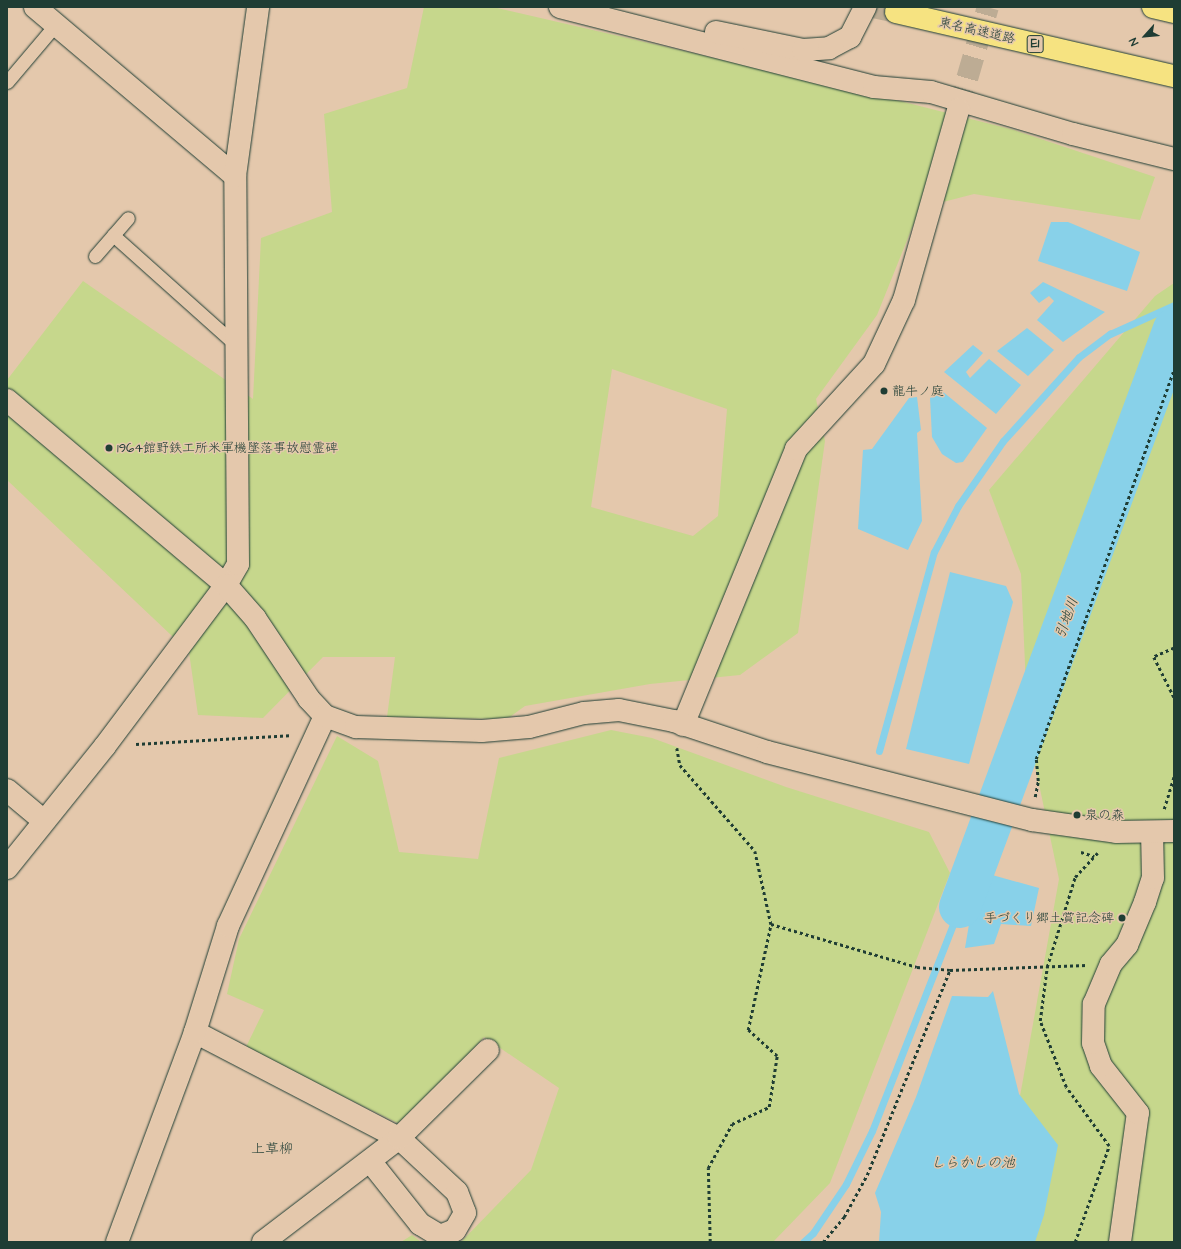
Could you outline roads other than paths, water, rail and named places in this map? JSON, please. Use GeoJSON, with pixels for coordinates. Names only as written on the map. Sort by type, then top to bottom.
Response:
{"type":"FeatureCollection","features":[{"type":"Feature","properties":{"kind":"highway"},"geometry":{"type":"LineString","coordinates":[[1153,7],[1174,12]]}},
{"type":"Feature","properties":{"kind":"highway","name":"東名高速道路"},"geometry":{"type":"LineString","coordinates":[[896,12],[1174,76]]}},
{"type":"Feature","properties":{"kind":"street"},"geometry":{"type":"LineString","coordinates":[[36,7],[235,176]]}},
{"type":"Feature","properties":{"kind":"street"},"geometry":{"type":"LineString","coordinates":[[7,868],[105,746],[226,585],[238,564],[235,176],[258,7]]}},
{"type":"Feature","properties":{"kind":"street"},"geometry":{"type":"LineString","coordinates":[[560,7],[874,87],[931,92],[1073,134],[1174,159]]}},
{"type":"Feature","properties":{"kind":"street"},"geometry":{"type":"LineString","coordinates":[[624,23],[653,18],[803,50],[829,48],[850,37],[865,7]]}},
{"type":"Feature","properties":{"kind":"street"},"geometry":{"type":"LineString","coordinates":[[679,723],[796,449],[874,364],[904,300],[958,110]]}},
{"type":"Feature","properties":{"kind":"street"},"geometry":{"type":"LineString","coordinates":[[7,400],[226,585],[255,618],[309,700],[320,725],[228,926],[195,1032],[117,1242]]}},
{"type":"Feature","properties":{"kind":"street"},"geometry":{"type":"LineString","coordinates":[[320,725],[421,731],[482,731],[529,727],[584,713],[619,710],[679,723],[767,752],[1015,816],[1076,828],[1152,832],[1174,831]]}},
{"type":"Feature","properties":{"kind":"street"},"geometry":{"type":"LineString","coordinates":[[7,790],[44,821]]}},
{"type":"Feature","properties":{"kind":"street"},"geometry":{"type":"LineString","coordinates":[[1120,1242],[1138,1113],[1100,1066],[1093,1043],[1094,1004],[1111,964],[1128,945],[1153,878],[1152,832]]}},
{"type":"Feature","properties":{"kind":"street"},"geometry":{"type":"LineString","coordinates":[[195,1032],[399,1138],[457,1192],[465,1213],[455,1230],[440,1236],[420,1224],[370,1161]]}},
{"type":"Feature","properties":{"kind":"street"},"geometry":{"type":"LineString","coordinates":[[263,1242],[399,1138],[488,1050]]}},
{"type":"Feature","properties":{"kind":"lane"},"geometry":{"type":"LineString","coordinates":[[7,82],[56,24]]}},
{"type":"Feature","properties":{"kind":"lane"},"geometry":{"type":"LineString","coordinates":[[95,256],[128,218]]}},
{"type":"Feature","properties":{"kind":"lane"},"geometry":{"type":"LineString","coordinates":[[113,235],[236,345]]}},
{"type":"Feature","properties":{"kind":"water"},"geometry":{"type":"Polygon","coordinates":[[[1051,222],[1068,222],[1140,252],[1127,291],[1038,261],[1051,222]]]}},
{"type":"Feature","properties":{"kind":"water"},"geometry":{"type":"Polygon","coordinates":[[[1043,282],[1105,312],[1063,342],[1037,320],[1054,301],[1049,296],[1039,303],[1030,293],[1043,282]]]}},
{"type":"Feature","properties":{"kind":"water"},"geometry":{"type":"Polygon","coordinates":[[[1027,328],[1054,350],[1028,376],[997,351],[1027,328]]]}},
{"type":"Feature","properties":{"kind":"water"},"geometry":{"type":"Polygon","coordinates":[[[973,345],[983,353],[966,372],[970,378],[989,359],[1021,385],[996,414],[944,372],[973,345]]]}},
{"type":"Feature","properties":{"kind":"water"},"geometry":{"type":"Polygon","coordinates":[[[942,391],[987,428],[963,462],[956,463],[942,454],[932,437],[930,398],[942,391]]]}},
{"type":"Feature","properties":{"kind":"water"},"geometry":{"type":"Polygon","coordinates":[[[917,397],[921,430],[917,433],[922,521],[908,550],[858,529],[863,450],[872,449],[909,398],[917,397]]]}},
{"type":"Feature","properties":{"kind":"water"},"geometry":{"type":"Polygon","coordinates":[[[950,572],[1006,586],[1013,602],[969,764],[906,749],[950,572]]]}},
{"type":"Feature","properties":{"kind":"water"},"geometry":{"type":"Polygon","coordinates":[[[978,871],[1039,888],[1031,926],[1001,924],[994,944],[965,948],[978,871]]]}},
{"type":"Feature","properties":{"kind":"water","name":"しらかしの池"},"geometry":{"type":"Polygon","coordinates":[[[993,991],[1019,1094],[1058,1145],[1044,1215],[1035,1242],[879,1242],[881,1212],[875,1193],[916,1097],[952,996],[988,997],[993,991]]]}},
{"type":"Feature","properties":{"kind":"waterway"},"geometry":{"type":"LineString","coordinates":[[879,751],[934,552],[958,506],[1003,441],[1079,357],[1110,334],[1174,305]]}},
{"type":"Feature","properties":{"kind":"waterway","name":"引地川"},"geometry":{"type":"LineString","coordinates":[[960,907],[1174,329]]}},
{"type":"Feature","properties":{"kind":"waterway"},"geometry":{"type":"LineString","coordinates":[[803,1242],[813,1233],[846,1184],[872,1131],[960,907],[980,915]]}},
{"type":"Feature","properties":{"kind":"tunnel"},"geometry":{"type":"LineString","coordinates":[[873,7],[896,12]]}},
{"type":"Feature","properties":{"kind":"tunnel"},"geometry":{"type":"LineString","coordinates":[[958,110],[988,7]]}},
{"type":"Feature","properties":{"kind":"place","name":"龍牛ノ庭"},"geometry":{"type":"Point","coordinates":[884,391]}},
{"type":"Feature","properties":{"kind":"place","name":"1964館野鉄工所米軍機墜落事故慰霊碑"},"geometry":{"type":"Point","coordinates":[109,448]}},
{"type":"Feature","properties":{"kind":"place","name":"泉の森"},"geometry":{"type":"Point","coordinates":[1077,815]}},
{"type":"Feature","properties":{"kind":"place","name":"手づくり郷土賞記念碑"},"geometry":{"type":"Point","coordinates":[1122,918]}},
{"type":"Feature","properties":{"kind":"district","name":"上草柳"},"geometry":{"type":"Point","coordinates":[272,1149]}}]}
